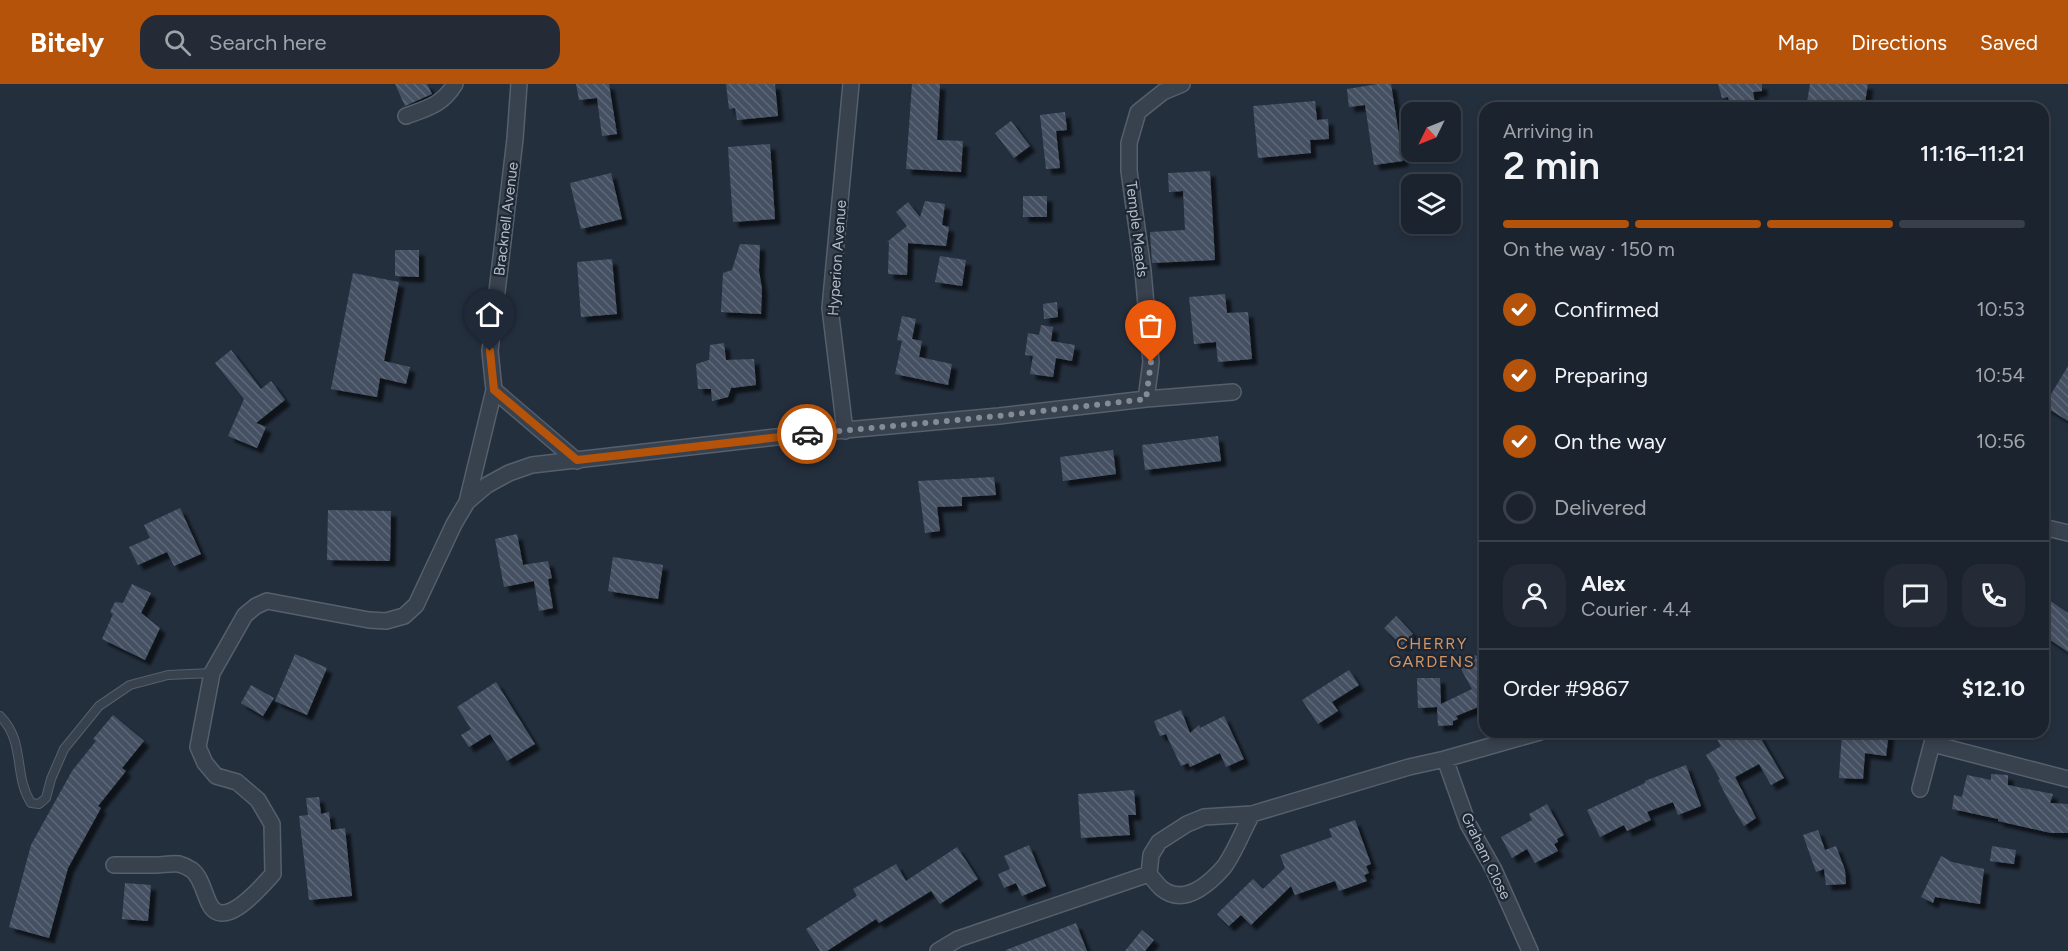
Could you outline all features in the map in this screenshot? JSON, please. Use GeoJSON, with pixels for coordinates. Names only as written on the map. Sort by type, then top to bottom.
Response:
{"type":"FeatureCollection","features":[{"type":"Feature","properties":{"kind":"street"},"geometry":{"type":"LineString","coordinates":[[406,116],[427,109],[445,98],[455,84]]}},
{"type":"Feature","properties":{"kind":"street","name":"Bracknell Avenue"},"geometry":{"type":"LineString","coordinates":[[467,502],[494,390],[490,351],[515,140],[519,84]]}},
{"type":"Feature","properties":{"kind":"street","name":"Hyperion Avenue"},"geometry":{"type":"LineString","coordinates":[[845,431],[830,308],[850,84]]}},
{"type":"Feature","properties":{"kind":"street","name":"Temple Meads"},"geometry":{"type":"LineString","coordinates":[[1146,399],[1151,362],[1143,271],[1130,171],[1129,143],[1138,112],[1163,92],[1182,84]]}},
{"type":"Feature","properties":{"kind":"street"},"geometry":{"type":"LineString","coordinates":[[494,390],[577,460]]}},
{"type":"Feature","properties":{"kind":"street"},"geometry":{"type":"LineString","coordinates":[[114,865],[180,864],[193,871],[214,911],[222,914],[237,908],[273,874],[272,824],[258,800],[237,782],[216,776],[205,763],[198,747],[212,673],[245,615],[267,601],[369,620],[386,621],[404,616],[416,605],[454,524],[467,502],[487,485],[509,473],[532,465],[802,434],[1233,392]]}},
{"type":"Feature","properties":{"kind":"street"},"geometry":{"type":"LineString","coordinates":[[2049,528],[2068,533]]}},
{"type":"Feature","properties":{"kind":"street"},"geometry":{"type":"LineString","coordinates":[[1252,814],[1225,866],[1194,893],[1178,895],[1163,889],[1149,874],[1151,855],[1159,842],[1171,832],[1204,817],[1252,814],[1409,767],[1519,738]]}},
{"type":"Feature","properties":{"kind":"street"},"geometry":{"type":"LineString","coordinates":[[1920,789],[1934,738],[2068,779]]}},
{"type":"Feature","properties":{"kind":"street","name":"Graham Close"},"geometry":{"type":"LineString","coordinates":[[1445,759],[1468,824],[1494,870],[1530,951]]}},
{"type":"Feature","properties":{"kind":"street"},"geometry":{"type":"LineString","coordinates":[[938,951],[958,939],[1149,874]]}},
{"type":"Feature","properties":{"kind":"lane"},"geometry":{"type":"LineString","coordinates":[[0,716],[8,724],[17,746],[24,793],[31,803],[39,804],[46,798],[51,779],[64,749],[99,706],[130,685],[168,675],[212,673]]}},
{"type":"Feature","properties":{"kind":"building"},"geometry":{"type":"Polygon","coordinates":[[[395,84],[427,84],[432,94],[405,106],[395,84]]]}},
{"type":"Feature","properties":{"kind":"building"},"geometry":{"type":"Polygon","coordinates":[[[576,84],[609,84],[617,134],[602,136],[597,98],[579,100],[576,84]]]}},
{"type":"Feature","properties":{"kind":"building"},"geometry":{"type":"Polygon","coordinates":[[[726,84],[775,84],[778,116],[737,120],[735,108],[729,109],[726,84]]]}},
{"type":"Feature","properties":{"kind":"building"},"geometry":{"type":"Polygon","coordinates":[[[912,84],[940,84],[937,140],[963,141],[961,172],[906,169],[912,84]]]}},
{"type":"Feature","properties":{"kind":"building"},"geometry":{"type":"Polygon","coordinates":[[[1391,84],[1401,161],[1374,165],[1365,105],[1349,107],[1347,89],[1391,84]]]}},
{"type":"Feature","properties":{"kind":"building"},"geometry":{"type":"Polygon","coordinates":[[[1718,84],[1762,84],[1762,91],[1753,92],[1755,102],[1729,102],[1728,97],[1722,98],[1718,84]]]}},
{"type":"Feature","properties":{"kind":"building"},"geometry":{"type":"Polygon","coordinates":[[[1810,84],[1868,84],[1865,102],[1807,102],[1810,84]]]}},
{"type":"Feature","properties":{"kind":"building"},"geometry":{"type":"Polygon","coordinates":[[[1315,101],[1317,120],[1328,119],[1329,139],[1310,140],[1311,153],[1258,158],[1253,106],[1315,101]]]}},
{"type":"Feature","properties":{"kind":"building"},"geometry":{"type":"Polygon","coordinates":[[[1065,112],[1067,130],[1056,131],[1060,168],[1046,169],[1040,115],[1065,112]]]}},
{"type":"Feature","properties":{"kind":"building"},"geometry":{"type":"Polygon","coordinates":[[[1011,121],[1030,146],[1014,158],[995,133],[1011,121]]]}},
{"type":"Feature","properties":{"kind":"building"},"geometry":{"type":"Polygon","coordinates":[[[770,144],[775,219],[733,222],[728,147],[770,144]]]}},
{"type":"Feature","properties":{"kind":"building"},"geometry":{"type":"Polygon","coordinates":[[[1210,171],[1215,260],[1152,263],[1150,232],[1185,230],[1183,191],[1169,192],[1168,173],[1210,171]]]}},
{"type":"Feature","properties":{"kind":"building"},"geometry":{"type":"Polygon","coordinates":[[[611,173],[622,219],[581,229],[570,183],[611,173]]]}},
{"type":"Feature","properties":{"kind":"building"},"geometry":{"type":"Polygon","coordinates":[[[1023,196],[1047,196],[1047,217],[1023,217],[1023,196]]]}},
{"type":"Feature","properties":{"kind":"building"},"geometry":{"type":"Polygon","coordinates":[[[925,201],[945,204],[942,225],[949,227],[946,246],[908,243],[907,275],[888,274],[889,242],[887,242],[907,226],[896,212],[908,202],[920,217],[925,201]]]}},
{"type":"Feature","properties":{"kind":"building"},"geometry":{"type":"Polygon","coordinates":[[[740,244],[760,245],[761,314],[721,312],[723,273],[732,270],[740,244]]]}},
{"type":"Feature","properties":{"kind":"building"},"geometry":{"type":"Polygon","coordinates":[[[395,250],[419,250],[419,277],[395,276],[395,250]]]}},
{"type":"Feature","properties":{"kind":"building"},"geometry":{"type":"Polygon","coordinates":[[[940,256],[966,260],[962,286],[935,282],[940,256]]]}},
{"type":"Feature","properties":{"kind":"building"},"geometry":{"type":"Polygon","coordinates":[[[612,259],[617,314],[581,317],[577,262],[612,259]]]}},
{"type":"Feature","properties":{"kind":"building"},"geometry":{"type":"Polygon","coordinates":[[[353,273],[399,282],[384,361],[410,367],[406,384],[380,378],[377,397],[331,389],[353,273]]]}},
{"type":"Feature","properties":{"kind":"building"},"geometry":{"type":"Polygon","coordinates":[[[1225,294],[1227,313],[1248,312],[1252,359],[1218,362],[1216,342],[1194,344],[1189,297],[1225,294]]]}},
{"type":"Feature","properties":{"kind":"building"},"geometry":{"type":"Polygon","coordinates":[[[1057,302],[1058,317],[1044,319],[1043,304],[1057,302]]]}},
{"type":"Feature","properties":{"kind":"building"},"geometry":{"type":"Polygon","coordinates":[[[902,316],[916,319],[912,339],[922,341],[919,357],[952,364],[948,385],[895,374],[902,341],[897,340],[902,316]]]}},
{"type":"Feature","properties":{"kind":"building"},"geometry":{"type":"Polygon","coordinates":[[[1041,325],[1053,327],[1051,341],[1075,345],[1072,361],[1056,358],[1053,377],[1030,374],[1033,356],[1025,355],[1028,333],[1039,335],[1041,325]]]}},
{"type":"Feature","properties":{"kind":"building"},"geometry":{"type":"Polygon","coordinates":[[[724,343],[726,360],[754,359],[756,385],[731,388],[728,397],[712,401],[711,389],[698,389],[696,364],[709,360],[710,345],[724,343]]]}},
{"type":"Feature","properties":{"kind":"building"},"geometry":{"type":"Polygon","coordinates":[[[231,350],[261,389],[271,381],[285,400],[256,423],[266,427],[257,448],[228,436],[244,399],[215,363],[231,350]]]}},
{"type":"Feature","properties":{"kind":"building"},"geometry":{"type":"Polygon","coordinates":[[[2068,366],[2068,421],[2049,409],[2049,398],[2068,366]]]}},
{"type":"Feature","properties":{"kind":"building"},"geometry":{"type":"Polygon","coordinates":[[[1218,436],[1221,461],[1145,470],[1142,445],[1218,436]]]}},
{"type":"Feature","properties":{"kind":"building"},"geometry":{"type":"Polygon","coordinates":[[[1113,450],[1116,474],[1063,481],[1060,457],[1113,450]]]}},
{"type":"Feature","properties":{"kind":"building"},"geometry":{"type":"Polygon","coordinates":[[[994,477],[996,495],[962,497],[962,506],[937,507],[940,531],[925,533],[918,481],[994,477]]]}},
{"type":"Feature","properties":{"kind":"building"},"geometry":{"type":"Polygon","coordinates":[[[180,508],[201,554],[174,566],[167,552],[138,565],[129,547],[150,538],[144,525],[180,508]]]}},
{"type":"Feature","properties":{"kind":"building"},"geometry":{"type":"Polygon","coordinates":[[[328,510],[391,511],[390,561],[327,560],[328,510]]]}},
{"type":"Feature","properties":{"kind":"building"},"geometry":{"type":"Polygon","coordinates":[[[517,534],[523,565],[548,561],[552,578],[548,579],[553,608],[539,611],[534,581],[504,587],[495,539],[517,534]]]}},
{"type":"Feature","properties":{"kind":"building"},"geometry":{"type":"Polygon","coordinates":[[[613,557],[663,565],[658,599],[608,591],[613,557]]]}},
{"type":"Feature","properties":{"kind":"building"},"geometry":{"type":"Polygon","coordinates":[[[132,584],[151,593],[141,613],[160,628],[145,660],[102,639],[113,614],[110,612],[115,602],[123,603],[132,584]]]}},
{"type":"Feature","properties":{"kind":"building"},"geometry":{"type":"Polygon","coordinates":[[[2049,600],[2068,613],[2068,652],[2049,639],[2049,600]]]}},
{"type":"Feature","properties":{"kind":"building"},"geometry":{"type":"Polygon","coordinates":[[[1396,616],[1413,634],[1402,646],[1384,628],[1396,616]]]}},
{"type":"Feature","properties":{"kind":"building"},"geometry":{"type":"Polygon","coordinates":[[[295,654],[327,668],[307,715],[275,701],[295,654]]]}},
{"type":"Feature","properties":{"kind":"building"},"geometry":{"type":"Polygon","coordinates":[[[1475,655],[1479,657],[1479,707],[1456,716],[1458,719],[1453,721],[1453,725],[1438,726],[1437,707],[1418,708],[1417,678],[1440,678],[1441,704],[1472,689],[1461,669],[1475,655]]]}},
{"type":"Feature","properties":{"kind":"building"},"geometry":{"type":"Polygon","coordinates":[[[1349,670],[1359,685],[1332,702],[1338,711],[1318,724],[1302,700],[1349,670]]]}},
{"type":"Feature","properties":{"kind":"building"},"geometry":{"type":"Polygon","coordinates":[[[496,682],[535,744],[507,761],[490,734],[469,747],[461,735],[471,729],[457,707],[496,682]]]}},
{"type":"Feature","properties":{"kind":"building"},"geometry":{"type":"Polygon","coordinates":[[[251,685],[274,698],[263,716],[241,703],[251,685]]]}},
{"type":"Feature","properties":{"kind":"building"},"geometry":{"type":"Polygon","coordinates":[[[1181,710],[1190,733],[1199,725],[1200,728],[1224,716],[1244,759],[1226,767],[1220,753],[1190,767],[1188,763],[1181,766],[1166,734],[1160,736],[1154,721],[1181,710]]]}},
{"type":"Feature","properties":{"kind":"building"},"geometry":{"type":"Polygon","coordinates":[[[113,715],[144,741],[122,768],[126,771],[98,806],[101,808],[68,868],[49,938],[9,927],[31,845],[72,771],[96,741],[93,739],[113,715]]]}},
{"type":"Feature","properties":{"kind":"building"},"geometry":{"type":"Polygon","coordinates":[[[1716,738],[1761,738],[1784,778],[1771,785],[1759,764],[1735,777],[1756,818],[1744,826],[1706,755],[1721,746],[1716,738]]]}},
{"type":"Feature","properties":{"kind":"building"},"geometry":{"type":"Polygon","coordinates":[[[1842,738],[1888,738],[1886,756],[1865,753],[1863,779],[1839,778],[1842,738]]]}},
{"type":"Feature","properties":{"kind":"building"},"geometry":{"type":"Polygon","coordinates":[[[1686,765],[1701,806],[1678,815],[1673,802],[1647,812],[1651,820],[1627,831],[1624,825],[1600,837],[1587,810],[1645,781],[1686,765]]]}},
{"type":"Feature","properties":{"kind":"building"},"geometry":{"type":"Polygon","coordinates":[[[1991,774],[2008,775],[2008,785],[2053,794],[2050,803],[2068,804],[2068,833],[2051,833],[1952,809],[1954,795],[1962,797],[1967,775],[1991,780],[1991,774]]]}},
{"type":"Feature","properties":{"kind":"building"},"geometry":{"type":"Polygon","coordinates":[[[1134,790],[1136,815],[1128,815],[1130,835],[1081,838],[1078,794],[1134,790]]]}},
{"type":"Feature","properties":{"kind":"building"},"geometry":{"type":"Polygon","coordinates":[[[319,797],[321,814],[329,812],[331,830],[345,828],[352,896],[309,900],[299,816],[308,815],[306,798],[319,797]]]}},
{"type":"Feature","properties":{"kind":"building"},"geometry":{"type":"Polygon","coordinates":[[[1547,804],[1564,835],[1554,844],[1558,851],[1535,863],[1527,849],[1512,858],[1501,837],[1532,820],[1529,814],[1547,804]]]}},
{"type":"Feature","properties":{"kind":"building"},"geometry":{"type":"Polygon","coordinates":[[[1355,820],[1371,864],[1366,866],[1369,873],[1364,875],[1367,881],[1339,891],[1335,881],[1295,895],[1291,886],[1251,925],[1241,915],[1229,926],[1217,914],[1253,879],[1263,889],[1285,868],[1280,855],[1332,837],[1329,829],[1355,820]]]}},
{"type":"Feature","properties":{"kind":"building"},"geometry":{"type":"Polygon","coordinates":[[[1818,830],[1825,850],[1836,846],[1845,870],[1846,884],[1826,885],[1824,869],[1816,872],[1803,835],[1818,830]]]}},
{"type":"Feature","properties":{"kind":"building"},"geometry":{"type":"Polygon","coordinates":[[[1029,845],[1046,886],[1022,896],[1016,883],[1004,888],[998,874],[1010,869],[1004,856],[1029,845]]]}},
{"type":"Feature","properties":{"kind":"building"},"geometry":{"type":"Polygon","coordinates":[[[1992,846],[2016,850],[2014,864],[1990,861],[1992,846]]]}},
{"type":"Feature","properties":{"kind":"building"},"geometry":{"type":"Polygon","coordinates":[[[957,847],[978,879],[940,904],[931,891],[879,923],[876,919],[827,951],[820,951],[806,929],[857,896],[853,889],[896,864],[906,881],[957,847]]]}},
{"type":"Feature","properties":{"kind":"building"},"geometry":{"type":"Polygon","coordinates":[[[1941,856],[1952,862],[1984,869],[1980,904],[1935,897],[1933,903],[1921,897],[1941,856]]]}},
{"type":"Feature","properties":{"kind":"building"},"geometry":{"type":"Polygon","coordinates":[[[125,883],[151,885],[148,921],[122,919],[125,883]]]}},
{"type":"Feature","properties":{"kind":"building"},"geometry":{"type":"Polygon","coordinates":[[[1076,923],[1087,951],[1006,951],[1006,950],[1076,923]]]}},
{"type":"Feature","properties":{"kind":"building"},"geometry":{"type":"Polygon","coordinates":[[[1142,930],[1154,940],[1145,951],[1125,951],[1142,930]]]}},
{"type":"Feature","properties":{"kind":"way so far"},"geometry":{"type":"LineString","coordinates":[[807,434],[999,416],[1146,399],[1151,362]]}},
{"type":"Feature","properties":{"kind":"district","name":"CHERRY GARDENS"},"geometry":{"type":"Point","coordinates":[1432,652]}},
{"type":"Feature","properties":{"kind":"route"},"geometry":{"type":"LineString","coordinates":[[490,351],[494,390],[577,460],[807,434]]}}]}
